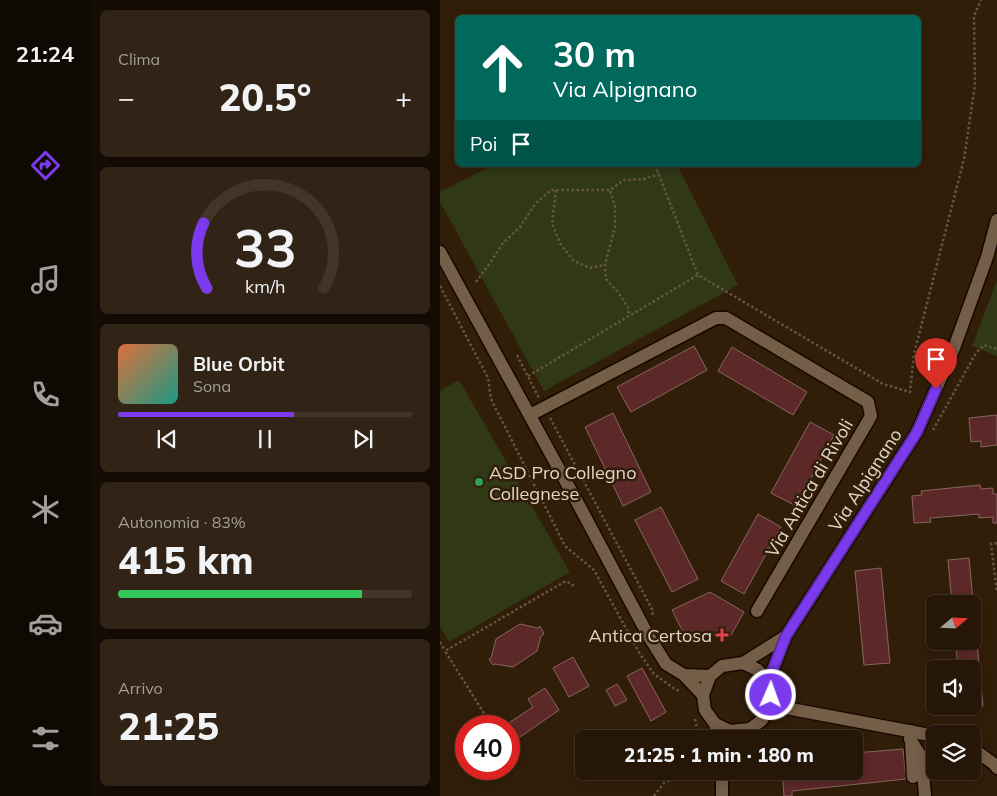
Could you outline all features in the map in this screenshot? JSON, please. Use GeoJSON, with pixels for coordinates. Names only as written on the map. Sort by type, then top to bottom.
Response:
{"type":"FeatureCollection","features":[{"type":"Feature","properties":{"kind":"street","name":"Via Alpignano"},"geometry":{"type":"LineString","coordinates":[[786,636],[917,432],[954,348],[987,257],[997,220]]}},
{"type":"Feature","properties":{"kind":"street"},"geometry":{"type":"LineString","coordinates":[[440,252],[648,635],[666,664],[684,675],[703,695]]}},
{"type":"Feature","properties":{"kind":"street","name":"Via Antica di Rivoli"},"geometry":{"type":"LineString","coordinates":[[530,415],[716,318],[726,318],[868,402],[871,416],[757,611]]}},
{"type":"Feature","properties":{"kind":"street"},"geometry":{"type":"LineString","coordinates":[[717,730],[715,724],[705,710],[703,695],[710,676],[722,666],[743,663],[786,636]]}},
{"type":"Feature","properties":{"kind":"street"},"geometry":{"type":"LineString","coordinates":[[768,682],[786,636]]}},
{"type":"Feature","properties":{"kind":"street"},"geometry":{"type":"LineString","coordinates":[[743,663],[758,670],[768,682],[771,695],[770,705],[762,720],[752,730]]}},
{"type":"Feature","properties":{"kind":"street"},"geometry":{"type":"LineString","coordinates":[[684,675],[710,676]]}},
{"type":"Feature","properties":{"kind":"street"},"geometry":{"type":"LineString","coordinates":[[770,705],[910,735],[926,736]]}},
{"type":"Feature","properties":{"kind":"street"},"geometry":{"type":"LineString","coordinates":[[715,724],[728,730]]}},
{"type":"Feature","properties":{"kind":"street"},"geometry":{"type":"LineString","coordinates":[[910,735],[914,777]]}},
{"type":"Feature","properties":{"kind":"street"},"geometry":{"type":"LineString","coordinates":[[910,735],[922,758],[925,796]]}},
{"type":"Feature","properties":{"kind":"street"},"geometry":{"type":"LineString","coordinates":[[981,755],[997,768]]}},
{"type":"Feature","properties":{"kind":"path"},"geometry":{"type":"LineString","coordinates":[[656,167],[698,275],[883,384],[910,392],[914,354],[964,159],[975,85],[974,16],[981,0]]}},
{"type":"Feature","properties":{"kind":"path"},"geometry":{"type":"LineString","coordinates":[[476,282],[503,243],[520,227],[535,204],[551,190],[610,190],[624,180],[644,179],[659,174]]}},
{"type":"Feature","properties":{"kind":"path"},"geometry":{"type":"LineString","coordinates":[[556,190],[552,224],[560,245],[574,261],[590,268],[605,265]]}},
{"type":"Feature","properties":{"kind":"path"},"geometry":{"type":"LineString","coordinates":[[610,190],[614,206],[615,227],[605,265],[606,279],[618,292],[629,309],[628,317]]}},
{"type":"Feature","properties":{"kind":"path"},"geometry":{"type":"LineString","coordinates":[[528,376],[698,275]]}},
{"type":"Feature","properties":{"kind":"path"},"geometry":{"type":"LineString","coordinates":[[440,286],[488,378],[491,399],[565,546],[594,570],[640,654],[654,674],[676,690],[703,695]]}},
{"type":"Feature","properties":{"kind":"path"},"geometry":{"type":"LineString","coordinates":[[914,354],[942,375]]}},
{"type":"Feature","properties":{"kind":"path"},"geometry":{"type":"LineString","coordinates":[[517,355],[653,611],[648,635]]}},
{"type":"Feature","properties":{"kind":"path"},"geometry":{"type":"LineString","coordinates":[[997,543],[991,544],[997,592]]}},
{"type":"Feature","properties":{"kind":"path"},"geometry":{"type":"LineString","coordinates":[[446,651],[566,581],[574,586]]}},
{"type":"Feature","properties":{"kind":"path"},"geometry":{"type":"LineString","coordinates":[[440,642],[485,715]]}},
{"type":"Feature","properties":{"kind":"path"},"geometry":{"type":"LineString","coordinates":[[654,796],[664,783],[671,780]]}},
{"type":"Feature","properties":{"kind":"green space"},"geometry":{"type":"Polygon","coordinates":[[[489,167],[678,167],[738,285],[544,391],[440,202],[440,192],[489,167]]]}},
{"type":"Feature","properties":{"kind":"green space"},"geometry":{"type":"Polygon","coordinates":[[[997,280],[997,356],[972,346],[997,280]]]}},
{"type":"Feature","properties":{"kind":"green space","name":"ASD Pro Collegno Collegnese"},"geometry":{"type":"Polygon","coordinates":[[[459,380],[570,572],[449,642],[440,626],[440,391],[459,380]]]}},
{"type":"Feature","properties":{"kind":"building"},"geometry":{"type":"Polygon","coordinates":[[[694,346],[707,370],[631,412],[617,387],[694,346]]]}},
{"type":"Feature","properties":{"kind":"building"},"geometry":{"type":"Polygon","coordinates":[[[732,347],[807,392],[793,415],[718,371],[732,347]]]}},
{"type":"Feature","properties":{"kind":"building"},"geometry":{"type":"Polygon","coordinates":[[[613,413],[651,492],[623,506],[585,427],[613,413]]]}},
{"type":"Feature","properties":{"kind":"building"},"geometry":{"type":"Polygon","coordinates":[[[997,415],[997,445],[981,447],[981,441],[971,442],[969,418],[997,415]]]}},
{"type":"Feature","properties":{"kind":"building"},"geometry":{"type":"Polygon","coordinates":[[[810,422],[834,435],[796,506],[771,493],[810,422]]]}},
{"type":"Feature","properties":{"kind":"building"},"geometry":{"type":"Polygon","coordinates":[[[980,485],[981,489],[993,488],[993,494],[997,494],[997,523],[993,523],[993,517],[979,518],[979,514],[930,518],[931,522],[914,523],[912,496],[922,495],[921,491],[980,485]]]}},
{"type":"Feature","properties":{"kind":"building"},"geometry":{"type":"Polygon","coordinates":[[[661,507],[698,579],[672,592],[635,520],[661,507]]]}},
{"type":"Feature","properties":{"kind":"building"},"geometry":{"type":"Polygon","coordinates":[[[758,514],[781,527],[744,594],[721,581],[758,514]]]}},
{"type":"Feature","properties":{"kind":"building"},"geometry":{"type":"Polygon","coordinates":[[[969,558],[972,595],[951,595],[948,560],[969,558]]]}},
{"type":"Feature","properties":{"kind":"building"},"geometry":{"type":"Polygon","coordinates":[[[881,568],[890,663],[864,665],[855,571],[881,568]]]}},
{"type":"Feature","properties":{"kind":"building"},"geometry":{"type":"Polygon","coordinates":[[[710,592],[744,612],[731,635],[720,639],[709,633],[695,640],[685,636],[672,610],[710,592]]]}},
{"type":"Feature","properties":{"kind":"building"},"geometry":{"type":"Polygon","coordinates":[[[520,624],[538,628],[540,626],[544,634],[541,636],[537,651],[513,667],[493,665],[489,659],[491,658],[496,639],[520,624]]]}},
{"type":"Feature","properties":{"kind":"building"},"geometry":{"type":"Polygon","coordinates":[[[956,650],[978,650],[979,660],[957,660],[956,650]]]}},
{"type":"Feature","properties":{"kind":"building"},"geometry":{"type":"Polygon","coordinates":[[[573,657],[589,686],[569,697],[553,668],[573,657]]]}},
{"type":"Feature","properties":{"kind":"building"},"geometry":{"type":"Polygon","coordinates":[[[642,668],[666,712],[651,721],[627,676],[642,668]]]}},
{"type":"Feature","properties":{"kind":"building"},"geometry":{"type":"Polygon","coordinates":[[[617,684],[627,700],[615,706],[606,690],[617,684]]]}},
{"type":"Feature","properties":{"kind":"building"},"geometry":{"type":"Polygon","coordinates":[[[981,685],[983,706],[981,706],[981,685]]]}},
{"type":"Feature","properties":{"kind":"building"},"geometry":{"type":"Polygon","coordinates":[[[545,688],[559,710],[520,737],[520,716],[533,707],[528,699],[545,688]]]}},
{"type":"Feature","properties":{"kind":"building"},"geometry":{"type":"Polygon","coordinates":[[[903,749],[906,779],[792,791],[792,796],[784,796],[783,780],[863,780],[863,752],[903,749]]]}},
{"type":"Feature","properties":{"kind":"place","name":"ASD Pro Collegno Collegnese"},"geometry":{"type":"Point","coordinates":[479,482]}},
{"type":"Feature","properties":{"kind":"place","name":"Antica Certosa"},"geometry":{"type":"Point","coordinates":[722,635]}},
{"type":"Feature","properties":{"kind":"route"},"geometry":{"type":"LineString","coordinates":[[771,695],[768,682],[786,636],[917,432],[936,389]]}}]}
